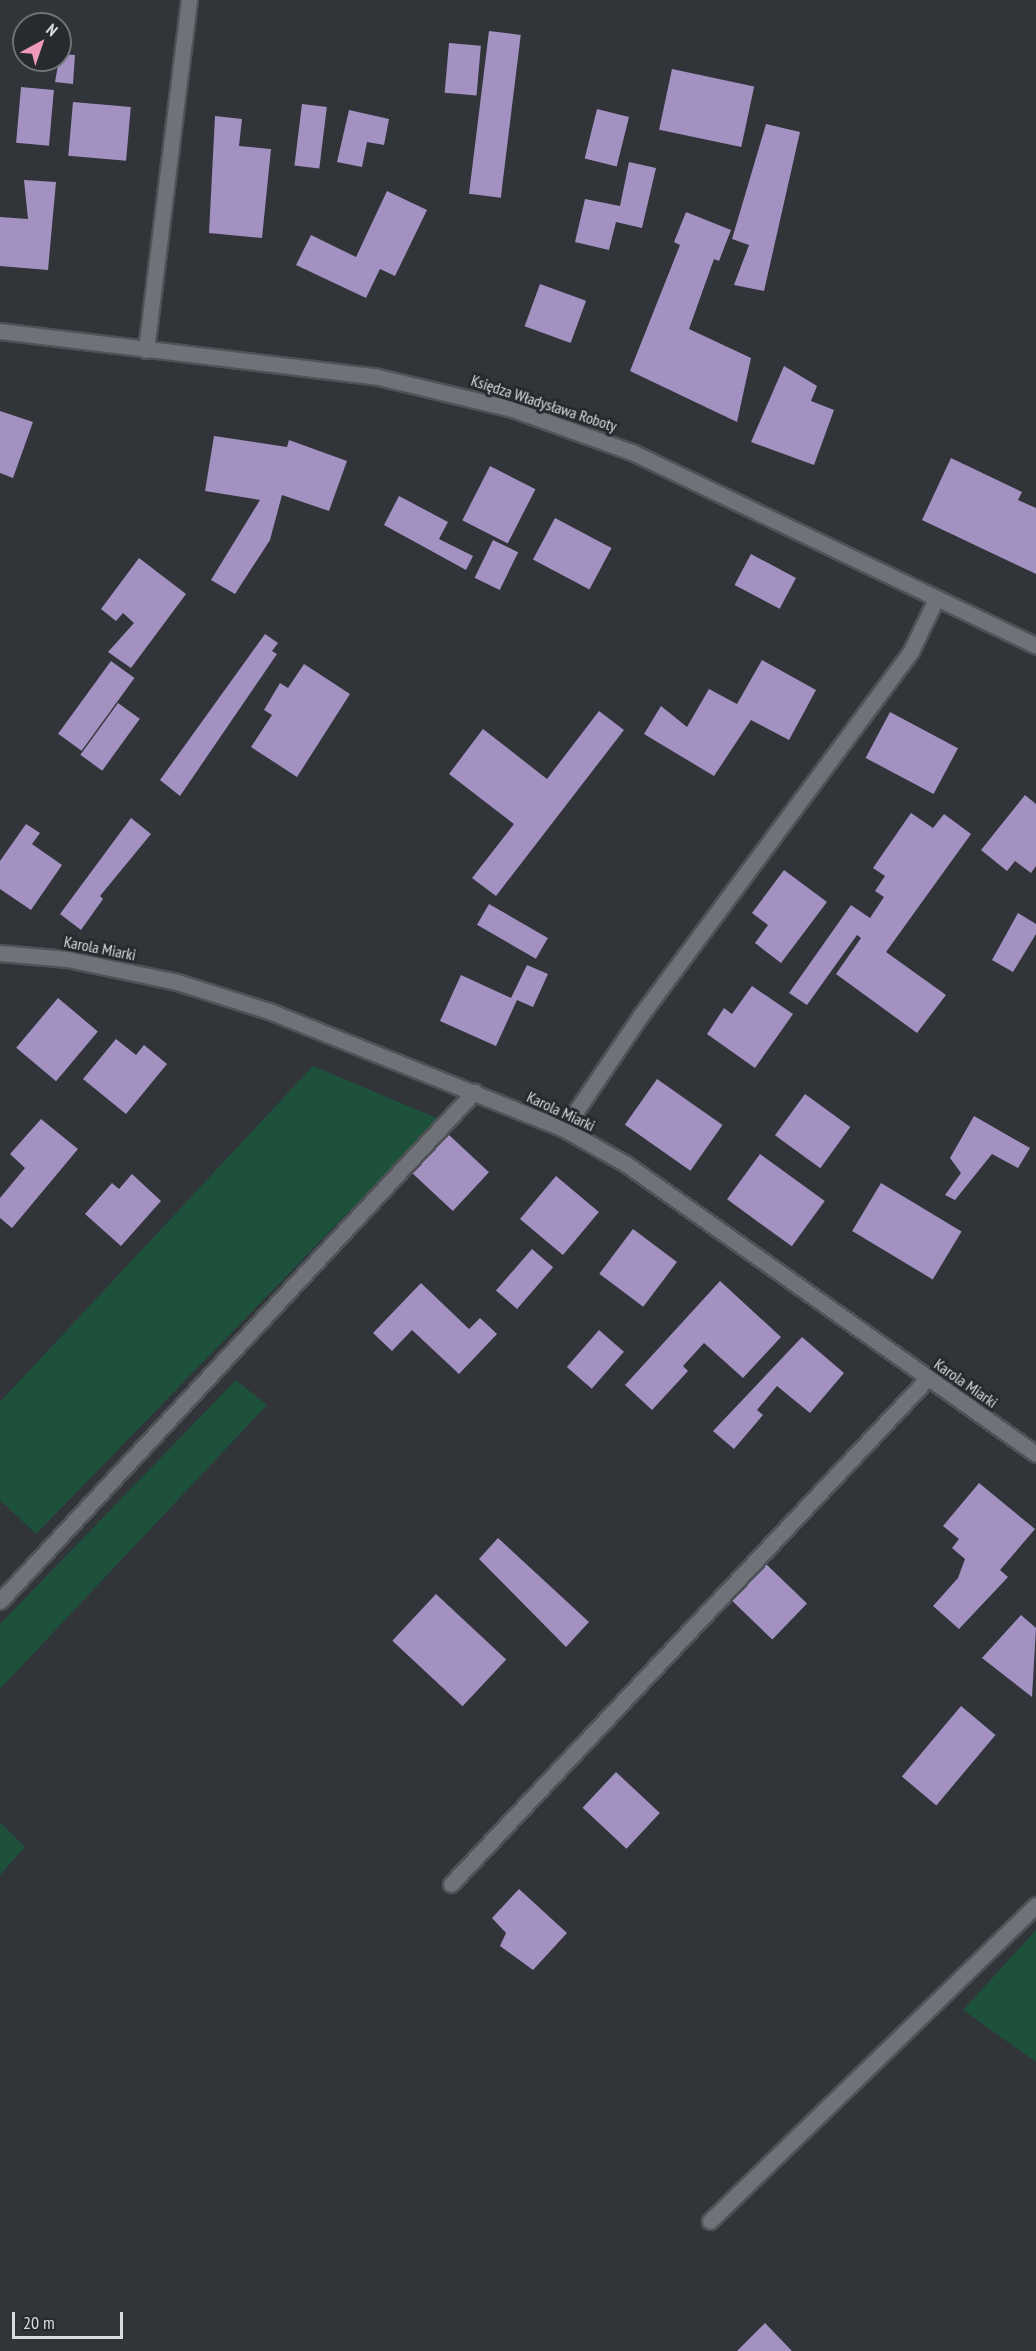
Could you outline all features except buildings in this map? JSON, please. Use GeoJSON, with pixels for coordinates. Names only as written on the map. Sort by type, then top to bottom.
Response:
{"type":"FeatureCollection","features":[{"type":"Feature","properties":{"kind":"street"},"geometry":{"type":"LineString","coordinates":[[146,350],[189,0]]}},
{"type":"Feature","properties":{"kind":"street","name":"Księdza Władysława Roboty"},"geometry":{"type":"LineString","coordinates":[[0,331],[374,376],[534,416],[701,483],[935,601],[1036,646]]}},
{"type":"Feature","properties":{"kind":"street"},"geometry":{"type":"LineString","coordinates":[[564,1129],[641,1015],[911,651],[935,601]]}},
{"type":"Feature","properties":{"kind":"street","name":"Karola Miarki"},"geometry":{"type":"LineString","coordinates":[[0,953],[68,959],[177,982],[268,1011],[564,1129],[626,1164],[1036,1454]]}},
{"type":"Feature","properties":{"kind":"street"},"geometry":{"type":"LineString","coordinates":[[0,1601],[474,1092]]}},
{"type":"Feature","properties":{"kind":"street"},"geometry":{"type":"LineString","coordinates":[[451,1884],[928,1378]]}},
{"type":"Feature","properties":{"kind":"street"},"geometry":{"type":"LineString","coordinates":[[710,2221],[1036,1905]]}},
{"type":"Feature","properties":{"kind":"green space"},"geometry":{"type":"Polygon","coordinates":[[[313,1066],[439,1119],[36,1534],[0,1500],[0,1402],[313,1066]]]}},
{"type":"Feature","properties":{"kind":"green space"},"geometry":{"type":"Polygon","coordinates":[[[236,1380],[267,1405],[0,1689],[0,1624],[236,1380]]]}},
{"type":"Feature","properties":{"kind":"green space"},"geometry":{"type":"Polygon","coordinates":[[[0,1822],[25,1847],[0,1875],[0,1822]]]}},
{"type":"Feature","properties":{"kind":"green space"},"geometry":{"type":"Polygon","coordinates":[[[1036,1930],[1036,2062],[963,2010],[1036,1930]]]}}]}
